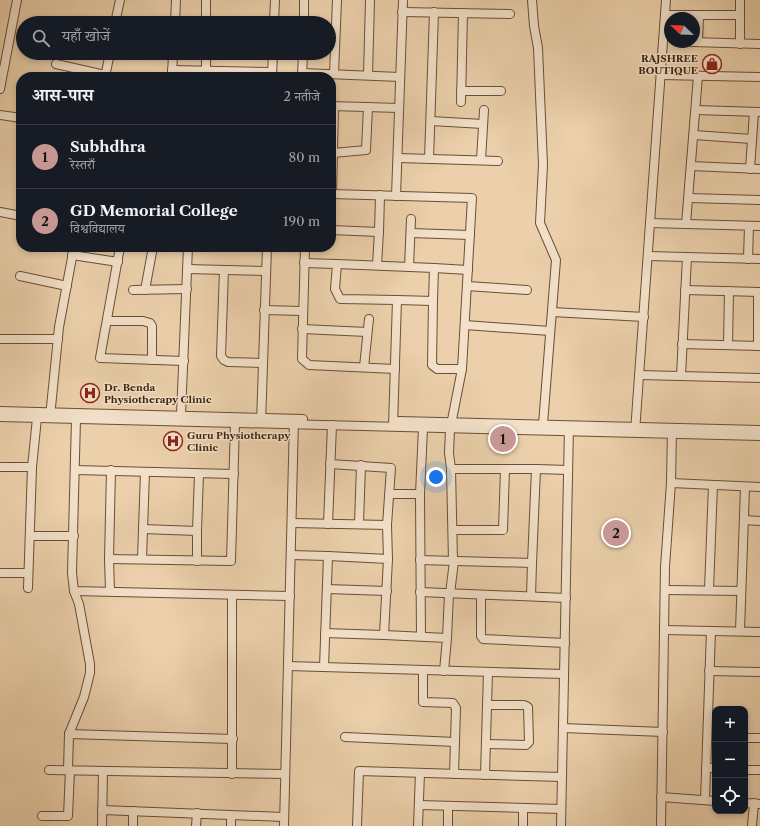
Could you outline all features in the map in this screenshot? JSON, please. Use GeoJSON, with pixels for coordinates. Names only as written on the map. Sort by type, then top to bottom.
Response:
{"type":"FeatureCollection","features":[{"type":"Feature","properties":{"kind":"street"},"geometry":{"type":"LineString","coordinates":[[0,89],[3,59],[16,0]]}},
{"type":"Feature","properties":{"kind":"street"},"geometry":{"type":"LineString","coordinates":[[116,16],[118,0]]}},
{"type":"Feature","properties":{"kind":"street"},"geometry":{"type":"LineString","coordinates":[[175,16],[176,0]]}},
{"type":"Feature","properties":{"kind":"street"},"geometry":{"type":"LineString","coordinates":[[206,0],[206,16]]}},
{"type":"Feature","properties":{"kind":"street"},"geometry":{"type":"LineString","coordinates":[[274,0],[274,16]]}},
{"type":"Feature","properties":{"kind":"street"},"geometry":{"type":"LineString","coordinates":[[304,0],[304,16]]}},
{"type":"Feature","properties":{"kind":"street"},"geometry":{"type":"LineString","coordinates":[[336,25],[337,0]]}},
{"type":"Feature","properties":{"kind":"street"},"geometry":{"type":"LineString","coordinates":[[368,75],[370,0]]}},
{"type":"Feature","properties":{"kind":"street"},"geometry":{"type":"LineString","coordinates":[[396,196],[403,0]]}},
{"type":"Feature","properties":{"kind":"street"},"geometry":{"type":"LineString","coordinates":[[532,0],[534,26],[538,48],[543,165],[540,223],[556,260],[543,424]]}},
{"type":"Feature","properties":{"kind":"street"},"geometry":{"type":"LineString","coordinates":[[665,12],[666,0]]}},
{"type":"Feature","properties":{"kind":"street"},"geometry":{"type":"LineString","coordinates":[[740,0],[740,44]]}},
{"type":"Feature","properties":{"kind":"street"},"geometry":{"type":"LineString","coordinates":[[402,12],[510,14]]}},
{"type":"Feature","properties":{"kind":"street"},"geometry":{"type":"LineString","coordinates":[[429,158],[434,12]]}},
{"type":"Feature","properties":{"kind":"street"},"geometry":{"type":"LineString","coordinates":[[461,102],[463,13]]}},
{"type":"Feature","properties":{"kind":"street"},"geometry":{"type":"LineString","coordinates":[[700,15],[740,15]]}},
{"type":"Feature","properties":{"kind":"street"},"geometry":{"type":"LineString","coordinates":[[635,430],[664,30]]}},
{"type":"Feature","properties":{"kind":"street"},"geometry":{"type":"LineString","coordinates":[[700,42],[760,44]]}},
{"type":"Feature","properties":{"kind":"street"},"geometry":{"type":"LineString","coordinates":[[106,72],[108,60]]}},
{"type":"Feature","properties":{"kind":"street"},"geometry":{"type":"LineString","coordinates":[[172,72],[173,60]]}},
{"type":"Feature","properties":{"kind":"street"},"geometry":{"type":"LineString","coordinates":[[206,60],[206,70]]}},
{"type":"Feature","properties":{"kind":"street"},"geometry":{"type":"LineString","coordinates":[[272,60],[272,72]]}},
{"type":"Feature","properties":{"kind":"street"},"geometry":{"type":"LineString","coordinates":[[302,72],[303,60]]}},
{"type":"Feature","properties":{"kind":"street"},"geometry":{"type":"LineString","coordinates":[[334,72],[335,60]]}},
{"type":"Feature","properties":{"kind":"street"},"geometry":{"type":"LineString","coordinates":[[56,64],[89,72]]}},
{"type":"Feature","properties":{"kind":"street"},"geometry":{"type":"LineString","coordinates":[[183,72],[206,70],[239,72]]}},
{"type":"Feature","properties":{"kind":"street"},"geometry":{"type":"LineString","coordinates":[[336,74],[400,77]]}},
{"type":"Feature","properties":{"kind":"street"},"geometry":{"type":"LineString","coordinates":[[661,75],[760,77]]}},
{"type":"Feature","properties":{"kind":"street"},"geometry":{"type":"LineString","coordinates":[[686,224],[698,76]]}},
{"type":"Feature","properties":{"kind":"street"},"geometry":{"type":"LineString","coordinates":[[462,91],[501,91]]}},
{"type":"Feature","properties":{"kind":"street"},"geometry":{"type":"LineString","coordinates":[[336,106],[399,108]]}},
{"type":"Feature","properties":{"kind":"street"},"geometry":{"type":"LineString","coordinates":[[336,153],[366,150],[368,107]]}},
{"type":"Feature","properties":{"kind":"street"},"geometry":{"type":"LineString","coordinates":[[481,160],[484,110]]}},
{"type":"Feature","properties":{"kind":"street"},"geometry":{"type":"LineString","coordinates":[[696,110],[757,112],[752,138],[750,169]]}},
{"type":"Feature","properties":{"kind":"street"},"geometry":{"type":"LineString","coordinates":[[0,115],[16,117]]}},
{"type":"Feature","properties":{"kind":"street"},"geometry":{"type":"LineString","coordinates":[[430,121],[483,124]]}},
{"type":"Feature","properties":{"kind":"street"},"geometry":{"type":"LineString","coordinates":[[694,135],[752,138]]}},
{"type":"Feature","properties":{"kind":"street"},"geometry":{"type":"LineString","coordinates":[[398,158],[498,160]]}},
{"type":"Feature","properties":{"kind":"street"},"geometry":{"type":"LineString","coordinates":[[691,166],[760,169]]}},
{"type":"Feature","properties":{"kind":"street"},"geometry":{"type":"LineString","coordinates":[[336,194],[472,198],[462,369],[451,426],[449,453],[451,469],[453,561],[449,594],[444,671]]}},
{"type":"Feature","properties":{"kind":"street"},"geometry":{"type":"LineString","coordinates":[[377,265],[380,196]]}},
{"type":"Feature","properties":{"kind":"street"},"geometry":{"type":"LineString","coordinates":[[689,198],[760,200]]}},
{"type":"Feature","properties":{"kind":"street"},"geometry":{"type":"LineString","coordinates":[[0,212],[16,215]]}},
{"type":"Feature","properties":{"kind":"street"},"geometry":{"type":"LineString","coordinates":[[409,267],[412,218]]}},
{"type":"Feature","properties":{"kind":"street"},"geometry":{"type":"LineString","coordinates":[[650,223],[760,226]]}},
{"type":"Feature","properties":{"kind":"street"},"geometry":{"type":"LineString","coordinates":[[748,259],[749,226]]}},
{"type":"Feature","properties":{"kind":"street"},"geometry":{"type":"LineString","coordinates":[[336,230],[378,232]]}},
{"type":"Feature","properties":{"kind":"street"},"geometry":{"type":"LineString","coordinates":[[411,233],[470,235]]}},
{"type":"Feature","properties":{"kind":"street"},"geometry":{"type":"LineString","coordinates":[[50,415],[58,339],[73,252]]}},
{"type":"Feature","properties":{"kind":"street"},"geometry":{"type":"LineString","coordinates":[[77,252],[118,262]]}},
{"type":"Feature","properties":{"kind":"street"},"geometry":{"type":"LineString","coordinates":[[119,252],[107,321],[96,358],[184,361]]}},
{"type":"Feature","properties":{"kind":"street"},"geometry":{"type":"LineString","coordinates":[[145,290],[152,252]]}},
{"type":"Feature","properties":{"kind":"street"},"geometry":{"type":"LineString","coordinates":[[181,416],[188,252]]}},
{"type":"Feature","properties":{"kind":"street"},"geometry":{"type":"LineString","coordinates":[[260,421],[267,252]]}},
{"type":"Feature","properties":{"kind":"street"},"geometry":{"type":"LineString","coordinates":[[305,252],[302,311],[302,359],[304,362],[309,365],[395,369]]}},
{"type":"Feature","properties":{"kind":"street"},"geometry":{"type":"LineString","coordinates":[[648,256],[760,259]]}},
{"type":"Feature","properties":{"kind":"street"},"geometry":{"type":"LineString","coordinates":[[681,376],[687,257]]}},
{"type":"Feature","properties":{"kind":"street"},"geometry":{"type":"LineString","coordinates":[[304,263],[468,270]]}},
{"type":"Feature","properties":{"kind":"street"},"geometry":{"type":"LineString","coordinates":[[336,264],[335,289],[340,299],[433,301]]}},
{"type":"Feature","properties":{"kind":"street"},"geometry":{"type":"LineString","coordinates":[[434,268],[432,365],[437,369],[462,369]]}},
{"type":"Feature","properties":{"kind":"street"},"geometry":{"type":"LineString","coordinates":[[187,269],[266,271]]}},
{"type":"Feature","properties":{"kind":"street"},"geometry":{"type":"LineString","coordinates":[[224,270],[221,356],[228,362],[262,363]]}},
{"type":"Feature","properties":{"kind":"street"},"geometry":{"type":"LineString","coordinates":[[20,276],[67,286]]}},
{"type":"Feature","properties":{"kind":"street"},"geometry":{"type":"LineString","coordinates":[[467,286],[527,290]]}},
{"type":"Feature","properties":{"kind":"street"},"geometry":{"type":"LineString","coordinates":[[133,290],[187,289]]}},
{"type":"Feature","properties":{"kind":"street"},"geometry":{"type":"LineString","coordinates":[[682,344],[759,346],[759,292],[685,290]]}},
{"type":"Feature","properties":{"kind":"street"},"geometry":{"type":"LineString","coordinates":[[728,345],[729,291]]}},
{"type":"Feature","properties":{"kind":"street"},"geometry":{"type":"LineString","coordinates":[[393,423],[397,300]]}},
{"type":"Feature","properties":{"kind":"street"},"geometry":{"type":"LineString","coordinates":[[264,310],[302,311]]}},
{"type":"Feature","properties":{"kind":"street"},"geometry":{"type":"LineString","coordinates":[[552,312],[644,317]]}},
{"type":"Feature","properties":{"kind":"street"},"geometry":{"type":"LineString","coordinates":[[364,368],[369,319]]}},
{"type":"Feature","properties":{"kind":"street"},"geometry":{"type":"LineString","coordinates":[[107,321],[144,321],[150,323],[152,326],[152,360]]}},
{"type":"Feature","properties":{"kind":"street"},"geometry":{"type":"LineString","coordinates":[[465,325],[550,331]]}},
{"type":"Feature","properties":{"kind":"street"},"geometry":{"type":"LineString","coordinates":[[302,329],[367,332]]}},
{"type":"Feature","properties":{"kind":"street"},"geometry":{"type":"LineString","coordinates":[[0,339],[58,339]]}},
{"type":"Feature","properties":{"kind":"street"},"geometry":{"type":"LineString","coordinates":[[640,376],[760,378]]}},
{"type":"Feature","properties":{"kind":"street"},"geometry":{"type":"LineString","coordinates":[[0,410],[76,419],[235,423],[260,421]]}},
{"type":"Feature","properties":{"kind":"street"},"geometry":{"type":"LineString","coordinates":[[0,417],[37,418],[50,415],[181,416],[260,421],[393,423],[451,426],[672,431],[760,436]]}},
{"type":"Feature","properties":{"kind":"street"},"geometry":{"type":"LineString","coordinates":[[28,588],[31,536],[32,467],[37,418]]}},
{"type":"Feature","properties":{"kind":"street"},"geometry":{"type":"LineString","coordinates":[[42,816],[68,816],[69,734],[78,713],[90,673],[79,604],[74,591],[72,573],[76,419]]}},
{"type":"Feature","properties":{"kind":"street"},"geometry":{"type":"LineString","coordinates":[[294,422],[332,425],[393,423],[423,428],[543,424],[569,428]]}},
{"type":"Feature","properties":{"kind":"street"},"geometry":{"type":"LineString","coordinates":[[284,826],[294,422]]}},
{"type":"Feature","properties":{"kind":"street"},"geometry":{"type":"LineString","coordinates":[[109,559],[231,561],[235,423]]}},
{"type":"Feature","properties":{"kind":"street"},"geometry":{"type":"LineString","coordinates":[[328,524],[332,425]]}},
{"type":"Feature","properties":{"kind":"street"},"geometry":{"type":"LineString","coordinates":[[420,636],[420,494],[423,428]]}},
{"type":"Feature","properties":{"kind":"street"},"geometry":{"type":"LineString","coordinates":[[561,826],[569,428]]}},
{"type":"Feature","properties":{"kind":"street"},"geometry":{"type":"LineString","coordinates":[[672,431],[760,430]]}},
{"type":"Feature","properties":{"kind":"street"},"geometry":{"type":"LineString","coordinates":[[661,826],[666,590],[665,567],[671,483],[672,431]]}},
{"type":"Feature","properties":{"kind":"street"},"geometry":{"type":"LineString","coordinates":[[330,464],[391,468],[387,526],[388,559],[384,635]]}},
{"type":"Feature","properties":{"kind":"street"},"geometry":{"type":"LineString","coordinates":[[359,524],[361,465]]}},
{"type":"Feature","properties":{"kind":"street"},"geometry":{"type":"LineString","coordinates":[[0,467],[32,467]]}},
{"type":"Feature","properties":{"kind":"street"},"geometry":{"type":"LineString","coordinates":[[451,469],[568,470]]}},
{"type":"Feature","properties":{"kind":"street"},"geometry":{"type":"LineString","coordinates":[[453,530],[503,530],[505,469]]}},
{"type":"Feature","properties":{"kind":"street"},"geometry":{"type":"LineString","coordinates":[[532,596],[536,469]]}},
{"type":"Feature","properties":{"kind":"street"},"geometry":{"type":"LineString","coordinates":[[75,470],[234,474]]}},
{"type":"Feature","properties":{"kind":"street"},"geometry":{"type":"LineString","coordinates":[[110,590],[109,559],[111,470]]}},
{"type":"Feature","properties":{"kind":"street"},"geometry":{"type":"LineString","coordinates":[[142,559],[145,472]]}},
{"type":"Feature","properties":{"kind":"street"},"geometry":{"type":"LineString","coordinates":[[197,561],[199,474]]}},
{"type":"Feature","properties":{"kind":"street"},"geometry":{"type":"LineString","coordinates":[[671,483],[760,487]]}},
{"type":"Feature","properties":{"kind":"street"},"geometry":{"type":"LineString","coordinates":[[709,590],[713,485]]}},
{"type":"Feature","properties":{"kind":"street"},"geometry":{"type":"LineString","coordinates":[[740,631],[745,487]]}},
{"type":"Feature","properties":{"kind":"street"},"geometry":{"type":"LineString","coordinates":[[390,494],[420,494]]}},
{"type":"Feature","properties":{"kind":"street"},"geometry":{"type":"LineString","coordinates":[[744,520],[760,521]]}},
{"type":"Feature","properties":{"kind":"street"},"geometry":{"type":"LineString","coordinates":[[292,523],[387,526]]}},
{"type":"Feature","properties":{"kind":"street"},"geometry":{"type":"LineString","coordinates":[[143,529],[197,530]]}},
{"type":"Feature","properties":{"kind":"street"},"geometry":{"type":"LineString","coordinates":[[31,536],[74,536]]}},
{"type":"Feature","properties":{"kind":"street"},"geometry":{"type":"LineString","coordinates":[[291,555],[388,559]]}},
{"type":"Feature","properties":{"kind":"street"},"geometry":{"type":"LineString","coordinates":[[324,667],[328,556]]}},
{"type":"Feature","properties":{"kind":"street"},"geometry":{"type":"LineString","coordinates":[[420,560],[532,563]]}},
{"type":"Feature","properties":{"kind":"street"},"geometry":{"type":"LineString","coordinates":[[0,573],[28,573]]}},
{"type":"Feature","properties":{"kind":"street"},"geometry":{"type":"LineString","coordinates":[[327,589],[387,591]]}},
{"type":"Feature","properties":{"kind":"street"},"geometry":{"type":"LineString","coordinates":[[74,591],[110,590],[232,596],[290,596]]}},
{"type":"Feature","properties":{"kind":"street"},"geometry":{"type":"LineString","coordinates":[[666,590],[741,591]]}},
{"type":"Feature","properties":{"kind":"street"},"geometry":{"type":"LineString","coordinates":[[420,592],[566,598]]}},
{"type":"Feature","properties":{"kind":"street"},"geometry":{"type":"LineString","coordinates":[[481,595],[480,636],[484,639],[565,643]]}},
{"type":"Feature","properties":{"kind":"street"},"geometry":{"type":"LineString","coordinates":[[232,596],[232,774]]}},
{"type":"Feature","properties":{"kind":"street"},"geometry":{"type":"LineString","coordinates":[[664,630],[760,632]]}},
{"type":"Feature","properties":{"kind":"street"},"geometry":{"type":"LineString","coordinates":[[705,800],[706,768],[711,736],[709,670],[711,631]]}},
{"type":"Feature","properties":{"kind":"street"},"geometry":{"type":"LineString","coordinates":[[325,633],[447,638]]}},
{"type":"Feature","properties":{"kind":"street"},"geometry":{"type":"LineString","coordinates":[[288,666],[564,674]]}},
{"type":"Feature","properties":{"kind":"street"},"geometry":{"type":"LineString","coordinates":[[423,670],[423,702],[455,705],[456,742],[454,774]]}},
{"type":"Feature","properties":{"kind":"street"},"geometry":{"type":"LineString","coordinates":[[709,670],[760,672]]}},
{"type":"Feature","properties":{"kind":"street"},"geometry":{"type":"LineString","coordinates":[[485,774],[488,672]]}},
{"type":"Feature","properties":{"kind":"street"},"geometry":{"type":"LineString","coordinates":[[486,744],[526,745],[529,742],[528,707],[524,705],[487,705]]}},
{"type":"Feature","properties":{"kind":"street"},"geometry":{"type":"LineString","coordinates":[[563,728],[663,732]]}},
{"type":"Feature","properties":{"kind":"street"},"geometry":{"type":"LineString","coordinates":[[69,734],[233,739]]}},
{"type":"Feature","properties":{"kind":"street"},"geometry":{"type":"LineString","coordinates":[[345,737],[456,742]]}},
{"type":"Feature","properties":{"kind":"street"},"geometry":{"type":"LineString","coordinates":[[748,738],[760,738]]}},
{"type":"Feature","properties":{"kind":"street"},"geometry":{"type":"LineString","coordinates":[[706,768],[712,768]]}},
{"type":"Feature","properties":{"kind":"street"},"geometry":{"type":"LineString","coordinates":[[49,770],[285,774]]}},
{"type":"Feature","properties":{"kind":"street"},"geometry":{"type":"LineString","coordinates":[[748,770],[760,770]]}},
{"type":"Feature","properties":{"kind":"street"},"geometry":{"type":"LineString","coordinates":[[102,826],[103,771]]}},
{"type":"Feature","properties":{"kind":"street"},"geometry":{"type":"LineString","coordinates":[[357,826],[358,771],[562,777]]}},
{"type":"Feature","properties":{"kind":"street"},"geometry":{"type":"LineString","coordinates":[[418,826],[420,773]]}},
{"type":"Feature","properties":{"kind":"street"},"geometry":{"type":"LineString","coordinates":[[661,797],[712,801]]}},
{"type":"Feature","properties":{"kind":"street"},"geometry":{"type":"LineString","coordinates":[[752,826],[757,803]]}},
{"type":"Feature","properties":{"kind":"street"},"geometry":{"type":"LineString","coordinates":[[419,805],[561,809]]}},
{"type":"Feature","properties":{"kind":"street"},"geometry":{"type":"LineString","coordinates":[[448,806],[448,826]]}},
{"type":"Feature","properties":{"kind":"street"},"geometry":{"type":"LineString","coordinates":[[523,809],[524,826]]}},
{"type":"Feature","properties":{"kind":"street"},"geometry":{"type":"LineString","coordinates":[[102,810],[284,817]]}},
{"type":"Feature","properties":{"kind":"street"},"geometry":{"type":"LineString","coordinates":[[133,811],[133,826]]}},
{"type":"Feature","properties":{"kind":"street"},"geometry":{"type":"LineString","coordinates":[[196,826],[197,813]]}},
{"type":"Feature","properties":{"kind":"street"},"geometry":{"type":"LineString","coordinates":[[231,816],[231,826]]}},
{"type":"Feature","properties":{"kind":"place","name":"RAJSHREE BOUTIQUE"},"geometry":{"type":"Point","coordinates":[712,64]}},
{"type":"Feature","properties":{"kind":"place","name":"Dr. Benda Physiotherapy Clinic"},"geometry":{"type":"Point","coordinates":[90,393]}},
{"type":"Feature","properties":{"kind":"place","name":"Subhdhra"},"geometry":{"type":"Point","coordinates":[503,439]}},
{"type":"Feature","properties":{"kind":"place","name":"Guru Physiotherapy Clinic"},"geometry":{"type":"Point","coordinates":[173,441]}},
{"type":"Feature","properties":{"kind":"place","name":"GD Memorial College"},"geometry":{"type":"Point","coordinates":[616,533]}}]}
